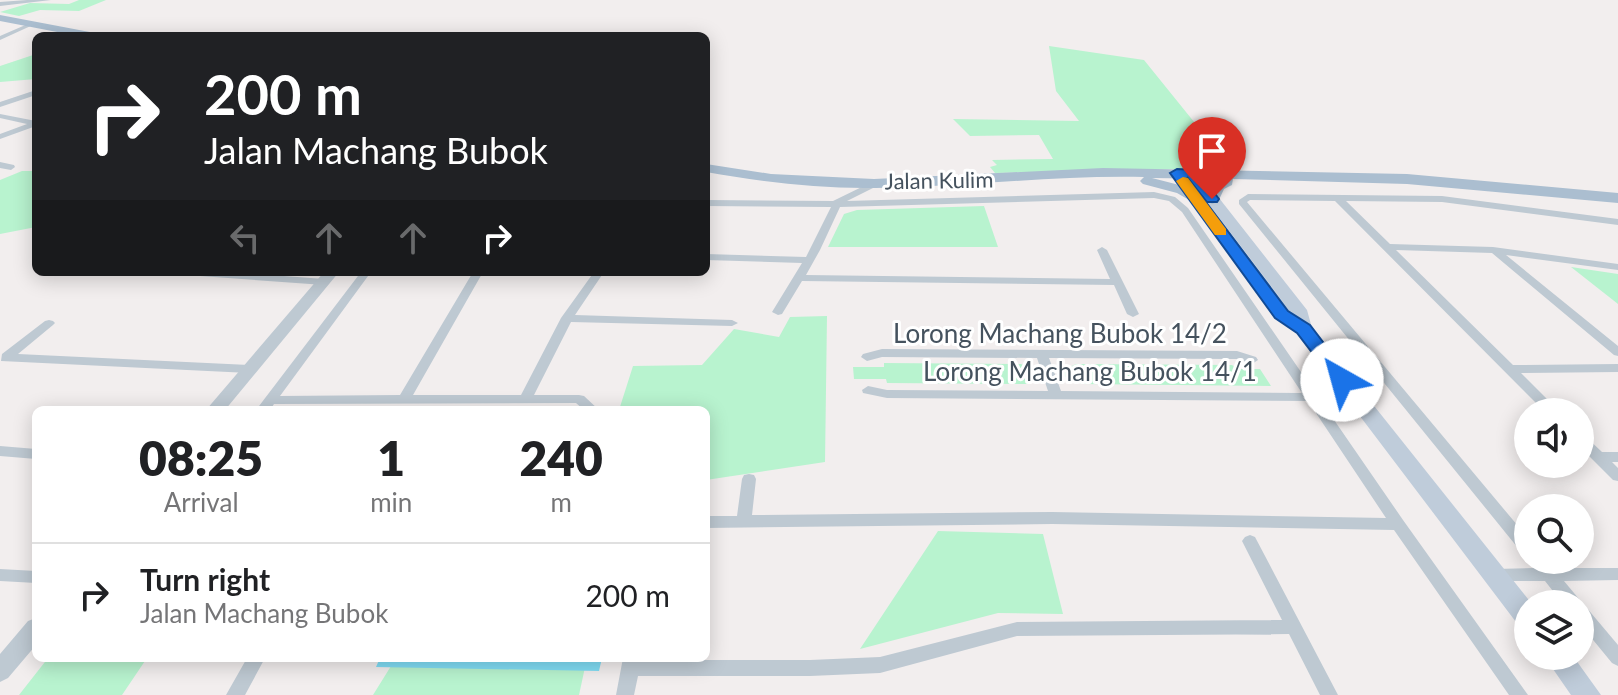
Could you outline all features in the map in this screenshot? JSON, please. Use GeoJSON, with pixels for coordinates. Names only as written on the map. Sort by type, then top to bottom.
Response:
{"type":"FeatureCollection","features":[{"type":"Feature","properties":{"kind":"main road"},"geometry":{"type":"LineString","coordinates":[[0,18],[28,26],[75,32]]}},
{"type":"Feature","properties":{"kind":"main road","name":"Jalan Kulim"},"geometry":{"type":"LineString","coordinates":[[710,169],[771,179],[874,184],[1036,176],[1442,180],[1618,198]]}},
{"type":"Feature","properties":{"kind":"main road","name":"Jalan Kulim"},"geometry":{"type":"LineString","coordinates":[[1036,176],[1145,181],[1188,177]]}},
{"type":"Feature","properties":{"kind":"main road"},"geometry":{"type":"LineString","coordinates":[[1188,177],[1282,314],[1302,322]]}},
{"type":"Feature","properties":{"kind":"main road"},"geometry":{"type":"LineString","coordinates":[[1204,199],[1218,186],[1234,179]]}},
{"type":"Feature","properties":{"kind":"main road"},"geometry":{"type":"LineString","coordinates":[[1145,181],[1204,199],[1232,225],[1514,600]]}},
{"type":"Feature","properties":{"kind":"main road"},"geometry":{"type":"LineString","coordinates":[[1568,670],[1587,695]]}},
{"type":"Feature","properties":{"kind":"street"},"geometry":{"type":"LineString","coordinates":[[4,3],[17,0]]}},
{"type":"Feature","properties":{"kind":"street"},"geometry":{"type":"LineString","coordinates":[[4,3],[48,0]]}},
{"type":"Feature","properties":{"kind":"street"},"geometry":{"type":"LineString","coordinates":[[0,38],[28,26]]}},
{"type":"Feature","properties":{"kind":"street"},"geometry":{"type":"LineString","coordinates":[[0,105],[32,93]]}},
{"type":"Feature","properties":{"kind":"street"},"geometry":{"type":"LineString","coordinates":[[0,116],[32,122]]}},
{"type":"Feature","properties":{"kind":"street"},"geometry":{"type":"LineString","coordinates":[[0,137],[32,125]]}},
{"type":"Feature","properties":{"kind":"street"},"geometry":{"type":"LineString","coordinates":[[823,182],[837,203]]}},
{"type":"Feature","properties":{"kind":"street"},"geometry":{"type":"LineString","coordinates":[[778,312],[809,260],[837,203],[874,184]]}},
{"type":"Feature","properties":{"kind":"street","name":"Jalan Kulim"},"geometry":{"type":"LineString","coordinates":[[710,203],[1154,195],[1172,199],[1185,210],[1256,314]]}},
{"type":"Feature","properties":{"kind":"street"},"geometry":{"type":"LineString","coordinates":[[1514,532],[1242,202],[1248,197],[1442,199],[1618,222]]}},
{"type":"Feature","properties":{"kind":"street"},"geometry":{"type":"LineString","coordinates":[[1337,197],[1539,398]]}},
{"type":"Feature","properties":{"kind":"street"},"geometry":{"type":"LineString","coordinates":[[1232,225],[1261,225]]}},
{"type":"Feature","properties":{"kind":"street"},"geometry":{"type":"LineString","coordinates":[[1387,247],[1493,250],[1618,267]]}},
{"type":"Feature","properties":{"kind":"street"},"geometry":{"type":"LineString","coordinates":[[1102,250],[1133,314]]}},
{"type":"Feature","properties":{"kind":"street"},"geometry":{"type":"LineString","coordinates":[[1493,250],[1618,352]]}},
{"type":"Feature","properties":{"kind":"street"},"geometry":{"type":"LineString","coordinates":[[710,257],[809,260]]}},
{"type":"Feature","properties":{"kind":"street"},"geometry":{"type":"LineString","coordinates":[[300,276],[328,277]]}},
{"type":"Feature","properties":{"kind":"street"},"geometry":{"type":"LineString","coordinates":[[267,405],[363,276]]}},
{"type":"Feature","properties":{"kind":"street"},"geometry":{"type":"LineString","coordinates":[[404,399],[476,276]]}},
{"type":"Feature","properties":{"kind":"street"},"geometry":{"type":"LineString","coordinates":[[525,399],[567,318],[596,276]]}},
{"type":"Feature","properties":{"kind":"street"},"geometry":{"type":"LineString","coordinates":[[218,406],[328,277]]}},
{"type":"Feature","properties":{"kind":"street"},"geometry":{"type":"LineString","coordinates":[[799,278],[1117,282]]}},
{"type":"Feature","properties":{"kind":"street"},"geometry":{"type":"LineString","coordinates":[[1256,314],[1282,314]]}},
{"type":"Feature","properties":{"kind":"street"},"geometry":{"type":"LineString","coordinates":[[1256,314],[1398,524],[1519,695]]}},
{"type":"Feature","properties":{"kind":"street"},"geometry":{"type":"LineString","coordinates":[[567,318],[732,323]]}},
{"type":"Feature","properties":{"kind":"street"},"geometry":{"type":"LineString","coordinates":[[3,360],[49,323]]}},
{"type":"Feature","properties":{"kind":"street","name":"Lorong Machang Bubok 14/2"},"geometry":{"type":"LineString","coordinates":[[867,357],[882,353],[1237,355],[1252,360]]}},
{"type":"Feature","properties":{"kind":"street"},"geometry":{"type":"LineString","coordinates":[[1042,354],[1056,395]]}},
{"type":"Feature","properties":{"kind":"street"},"geometry":{"type":"LineString","coordinates":[[3,360],[249,369]]}},
{"type":"Feature","properties":{"kind":"street"},"geometry":{"type":"LineString","coordinates":[[1510,369],[1618,368]]}},
{"type":"Feature","properties":{"kind":"street","name":"Lorong Machang Bubok 14/1"},"geometry":{"type":"LineString","coordinates":[[868,390],[887,394],[1312,397]]}},
{"type":"Feature","properties":{"kind":"street"},"geometry":{"type":"LineString","coordinates":[[267,405],[404,399],[579,399],[587,406]]}},
{"type":"Feature","properties":{"kind":"street"},"geometry":{"type":"LineString","coordinates":[[0,451],[32,454]]}},
{"type":"Feature","properties":{"kind":"street"},"geometry":{"type":"LineString","coordinates":[[1594,452],[1618,476]]}},
{"type":"Feature","properties":{"kind":"street"},"geometry":{"type":"LineString","coordinates":[[1599,457],[1618,457]]}},
{"type":"Feature","properties":{"kind":"street"},"geometry":{"type":"LineString","coordinates":[[744,521],[749,479]]}},
{"type":"Feature","properties":{"kind":"street"},"geometry":{"type":"LineString","coordinates":[[710,522],[929,517],[1223,518],[1398,524]]}},
{"type":"Feature","properties":{"kind":"street"},"geometry":{"type":"LineString","coordinates":[[1250,541],[1329,695]]}},
{"type":"Feature","properties":{"kind":"street"},"geometry":{"type":"LineString","coordinates":[[1495,575],[1549,574],[1562,590]]}},
{"type":"Feature","properties":{"kind":"street"},"geometry":{"type":"LineString","coordinates":[[1594,574],[1618,574]]}},
{"type":"Feature","properties":{"kind":"street"},"geometry":{"type":"LineString","coordinates":[[0,575],[32,577]]}},
{"type":"Feature","properties":{"kind":"street"},"geometry":{"type":"LineString","coordinates":[[625,695],[631,663],[810,668],[880,665],[1017,629],[1294,627]]}},
{"type":"Feature","properties":{"kind":"street"},"geometry":{"type":"LineString","coordinates":[[1594,629],[1618,658]]}},
{"type":"Feature","properties":{"kind":"street"},"geometry":{"type":"LineString","coordinates":[[0,671],[32,633]]}},
{"type":"Feature","properties":{"kind":"street"},"geometry":{"type":"LineString","coordinates":[[235,695],[254,662]]}},
{"type":"Feature","properties":{"kind":"green space"},"geometry":{"type":"Polygon","coordinates":[[[79,0],[106,0],[79,11],[40,10],[19,16],[0,12],[30,3],[69,4],[79,0]]]}},
{"type":"Feature","properties":{"kind":"green space"},"geometry":{"type":"Polygon","coordinates":[[[1049,46],[1144,60],[1228,164],[1224,168],[995,173],[990,167],[997,165],[992,160],[1053,159],[1039,135],[970,136],[953,119],[1079,121],[1056,91],[1049,46]]]}},
{"type":"Feature","properties":{"kind":"green space"},"geometry":{"type":"Polygon","coordinates":[[[32,55],[32,79],[0,82],[0,66],[32,55]]]}},
{"type":"Feature","properties":{"kind":"green space"},"geometry":{"type":"Polygon","coordinates":[[[22,171],[32,171],[32,228],[0,234],[0,180],[22,171]]]}},
{"type":"Feature","properties":{"kind":"green space"},"geometry":{"type":"Polygon","coordinates":[[[984,206],[998,247],[828,247],[844,214],[857,210],[984,206]]]}},
{"type":"Feature","properties":{"kind":"green space"},"geometry":{"type":"Polygon","coordinates":[[[1571,267],[1618,274],[1618,304],[1571,267]]]}},
{"type":"Feature","properties":{"kind":"green space"},"geometry":{"type":"Polygon","coordinates":[[[827,316],[825,462],[710,479],[710,406],[620,406],[633,366],[702,365],[734,329],[779,337],[790,317],[827,316]]]}},
{"type":"Feature","properties":{"kind":"green space"},"geometry":{"type":"Polygon","coordinates":[[[884,363],[1021,364],[1029,367],[1032,380],[1028,384],[887,383],[886,379],[854,379],[853,367],[884,367],[884,363]]]}},
{"type":"Feature","properties":{"kind":"green space"},"geometry":{"type":"Polygon","coordinates":[[[1076,364],[1232,365],[1238,369],[1260,369],[1271,386],[1082,384],[1060,372],[1076,364]]]}},
{"type":"Feature","properties":{"kind":"green space"},"geometry":{"type":"Polygon","coordinates":[[[938,531],[1043,534],[1063,614],[998,613],[860,649],[938,531]]]}},
{"type":"Feature","properties":{"kind":"green space"},"geometry":{"type":"Polygon","coordinates":[[[45,662],[144,662],[122,695],[19,695],[45,662]]]}},
{"type":"Feature","properties":{"kind":"green space"},"geometry":{"type":"Polygon","coordinates":[[[394,662],[586,662],[579,695],[373,695],[394,662]]]}},
{"type":"Feature","properties":{"kind":"water"},"geometry":{"type":"Polygon","coordinates":[[[378,662],[601,662],[599,671],[376,667],[378,662]]]}},
{"type":"Feature","properties":{"kind":"slow traffic"},"geometry":{"type":"LineString","coordinates":[[1183,181],[1220,232]]}},
{"type":"Feature","properties":{"kind":"route"},"geometry":{"type":"LineString","coordinates":[[1212,199],[1192,173],[1177,173],[1282,314],[1303,329],[1342,380]]}}]}
